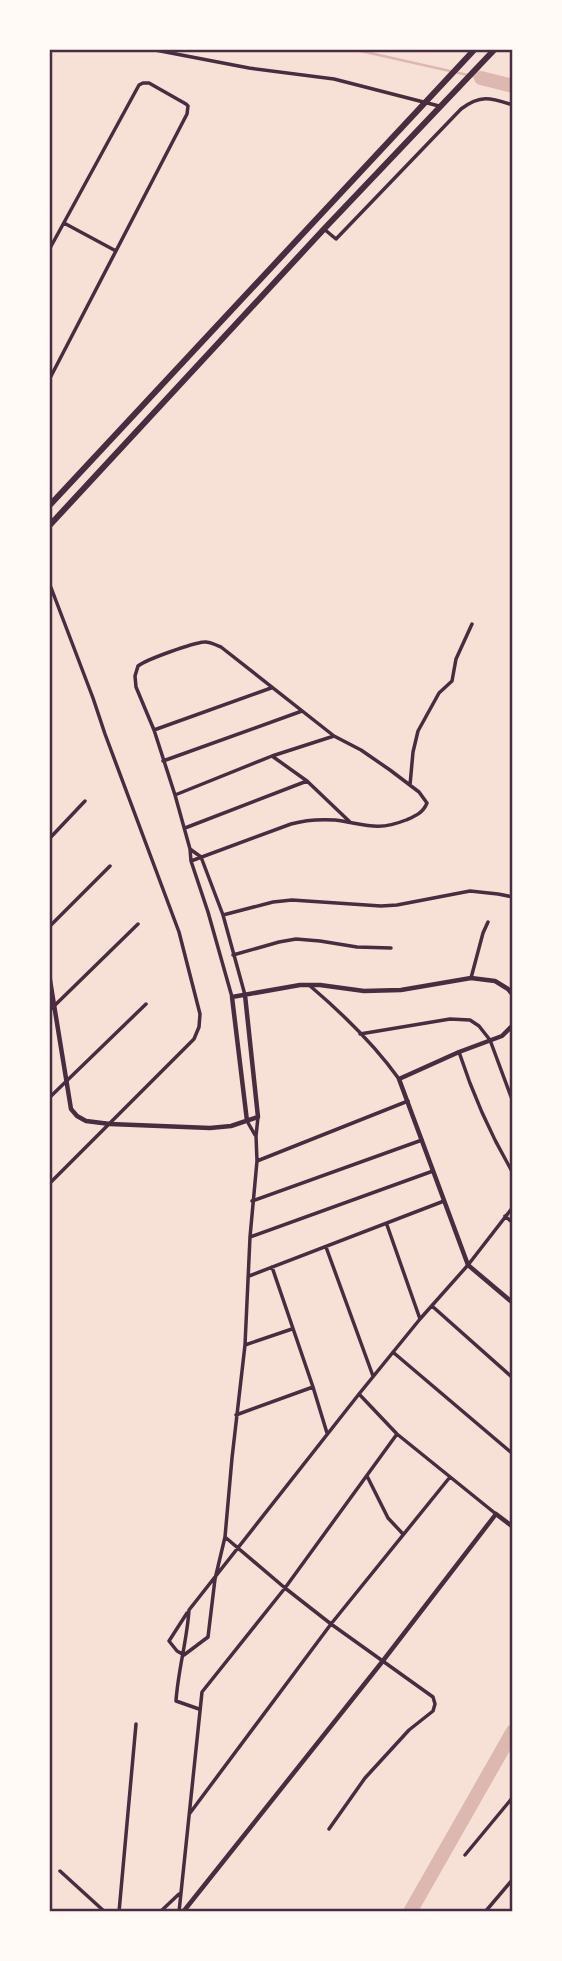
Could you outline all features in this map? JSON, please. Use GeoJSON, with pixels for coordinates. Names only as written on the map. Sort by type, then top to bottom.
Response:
{"type":"FeatureCollection","features":[{"type":"Feature","properties":{"kind":"highway"},"geometry":{"type":"LineString","coordinates":[[49,506],[475,49]]}},
{"type":"Feature","properties":{"kind":"highway"},"geometry":{"type":"LineString","coordinates":[[49,526],[495,49]]}},
{"type":"Feature","properties":{"kind":"street"},"geometry":{"type":"LineString","coordinates":[[150,49],[257,69],[334,79],[439,106]]}},
{"type":"Feature","properties":{"kind":"street"},"geometry":{"type":"LineString","coordinates":[[49,250],[133,93],[141,83],[149,83],[188,106],[187,114],[49,380]]}},
{"type":"Feature","properties":{"kind":"street"},"geometry":{"type":"LineString","coordinates":[[324,229],[336,239],[461,108],[484,98],[513,105]]}},
{"type":"Feature","properties":{"kind":"street"},"geometry":{"type":"LineString","coordinates":[[64,223],[116,251]]}},
{"type":"Feature","properties":{"kind":"street"},"geometry":{"type":"LineString","coordinates":[[49,1184],[194,1039],[200,1014],[179,932],[50,585]]}},
{"type":"Feature","properties":{"kind":"street"},"geometry":{"type":"LineString","coordinates":[[410,785],[418,731],[439,693],[452,681],[456,659],[472,624]]}},
{"type":"Feature","properties":{"kind":"street"},"geometry":{"type":"LineString","coordinates":[[191,861],[304,820],[334,820],[378,828],[387,827],[419,814],[427,803],[410,785],[368,755],[334,736],[215,644],[199,643],[142,663],[136,670],[136,687],[154,730],[175,794],[191,861],[232,997],[247,1121],[256,1136]]}},
{"type":"Feature","properties":{"kind":"street"},"geometry":{"type":"LineString","coordinates":[[154,730],[272,688]]}},
{"type":"Feature","properties":{"kind":"street"},"geometry":{"type":"LineString","coordinates":[[163,761],[302,711]]}},
{"type":"Feature","properties":{"kind":"street"},"geometry":{"type":"LineString","coordinates":[[175,794],[272,756],[334,736]]}},
{"type":"Feature","properties":{"kind":"street"},"geometry":{"type":"LineString","coordinates":[[272,756],[307,781],[352,823]]}},
{"type":"Feature","properties":{"kind":"street"},"geometry":{"type":"LineString","coordinates":[[185,828],[307,781]]}},
{"type":"Feature","properties":{"kind":"street"},"geometry":{"type":"LineString","coordinates":[[49,839],[85,801]]}},
{"type":"Feature","properties":{"kind":"street"},"geometry":{"type":"LineString","coordinates":[[184,1655],[208,1637],[215,1579],[225,1538],[245,1345],[258,1117],[245,995],[223,915],[201,857],[190,849]]}},
{"type":"Feature","properties":{"kind":"street"},"geometry":{"type":"LineString","coordinates":[[49,927],[110,866]]}},
{"type":"Feature","properties":{"kind":"street"},"geometry":{"type":"LineString","coordinates":[[223,915],[292,900],[381,906],[470,891],[513,897]]}},
{"type":"Feature","properties":{"kind":"street"},"geometry":{"type":"LineString","coordinates":[[471,978],[488,922]]}},
{"type":"Feature","properties":{"kind":"street"},"geometry":{"type":"LineString","coordinates":[[49,1011],[138,924]]}},
{"type":"Feature","properties":{"kind":"street"},"geometry":{"type":"LineString","coordinates":[[233,955],[296,939],[357,947],[391,948]]}},
{"type":"Feature","properties":{"kind":"street"},"geometry":{"type":"LineString","coordinates":[[49,974],[69,1104],[74,1113],[86,1121],[110,1124],[210,1128],[231,1126],[258,1117]]}},
{"type":"Feature","properties":{"kind":"street"},"geometry":{"type":"LineString","coordinates":[[232,997],[309,985],[365,991],[401,990],[471,978],[495,981],[513,995]]}},
{"type":"Feature","properties":{"kind":"street"},"geometry":{"type":"LineString","coordinates":[[309,985],[347,1019],[399,1080],[468,1265],[513,1303]]}},
{"type":"Feature","properties":{"kind":"street"},"geometry":{"type":"LineString","coordinates":[[49,1098],[146,1004]]}},
{"type":"Feature","properties":{"kind":"street"},"geometry":{"type":"LineString","coordinates":[[360,1034],[470,1020],[479,1026],[490,1040],[513,1102]]}},
{"type":"Feature","properties":{"kind":"street"},"geometry":{"type":"LineString","coordinates":[[399,1080],[459,1052],[502,1036],[513,1026]]}},
{"type":"Feature","properties":{"kind":"street"},"geometry":{"type":"LineString","coordinates":[[459,1052],[472,1093],[513,1173]]}},
{"type":"Feature","properties":{"kind":"street"},"geometry":{"type":"LineString","coordinates":[[257,1161],[408,1101]]}},
{"type":"Feature","properties":{"kind":"street"},"geometry":{"type":"LineString","coordinates":[[252,1201],[422,1139]]}},
{"type":"Feature","properties":{"kind":"street"},"geometry":{"type":"LineString","coordinates":[[250,1237],[433,1171]]}},
{"type":"Feature","properties":{"kind":"street"},"geometry":{"type":"LineString","coordinates":[[249,1276],[444,1201]]}},
{"type":"Feature","properties":{"kind":"street"},"geometry":{"type":"LineString","coordinates":[[184,1655],[169,1641],[189,1610],[327,1433],[468,1265],[513,1207]]}},
{"type":"Feature","properties":{"kind":"street"},"geometry":{"type":"LineString","coordinates":[[505,1216],[513,1223]]}},
{"type":"Feature","properties":{"kind":"street"},"geometry":{"type":"LineString","coordinates":[[386,1224],[420,1319]]}},
{"type":"Feature","properties":{"kind":"street"},"geometry":{"type":"LineString","coordinates":[[326,1247],[373,1376]]}},
{"type":"Feature","properties":{"kind":"street"},"geometry":{"type":"LineString","coordinates":[[272,1267],[327,1433]]}},
{"type":"Feature","properties":{"kind":"street"},"geometry":{"type":"LineString","coordinates":[[432,1306],[513,1378]]}},
{"type":"Feature","properties":{"kind":"street"},"geometry":{"type":"LineString","coordinates":[[245,1345],[293,1328]]}},
{"type":"Feature","properties":{"kind":"street"},"geometry":{"type":"LineString","coordinates":[[394,1353],[513,1454]]}},
{"type":"Feature","properties":{"kind":"street"},"geometry":{"type":"LineString","coordinates":[[236,1415],[313,1387]]}},
{"type":"Feature","properties":{"kind":"street"},"geometry":{"type":"LineString","coordinates":[[359,1394],[397,1434],[513,1527]]}},
{"type":"Feature","properties":{"kind":"street"},"geometry":{"type":"LineString","coordinates":[[181,1912],[180,1893],[202,1692],[285,1588],[397,1434]]}},
{"type":"Feature","properties":{"kind":"street"},"geometry":{"type":"LineString","coordinates":[[367,1476],[388,1518],[404,1534]]}},
{"type":"Feature","properties":{"kind":"street"},"geometry":{"type":"LineString","coordinates":[[190,1813],[331,1624],[450,1477]]}},
{"type":"Feature","properties":{"kind":"street"},"geometry":{"type":"LineString","coordinates":[[181,1912],[382,1662],[496,1514]]}},
{"type":"Feature","properties":{"kind":"street"},"geometry":{"type":"LineString","coordinates":[[225,1538],[331,1624],[433,1698],[433,1711],[409,1730],[365,1778],[329,1829]]}},
{"type":"Feature","properties":{"kind":"street"},"geometry":{"type":"LineString","coordinates":[[189,1610],[176,1701],[200,1709]]}},
{"type":"Feature","properties":{"kind":"street"},"geometry":{"type":"LineString","coordinates":[[119,1912],[136,1724]]}},
{"type":"Feature","properties":{"kind":"street"},"geometry":{"type":"LineString","coordinates":[[465,1855],[513,1797]]}},
{"type":"Feature","properties":{"kind":"street"},"geometry":{"type":"LineString","coordinates":[[60,1871],[105,1912]]}},
{"type":"Feature","properties":{"kind":"street"},"geometry":{"type":"LineString","coordinates":[[485,1912],[513,1880]]}},
{"type":"Feature","properties":{"kind":"street"},"geometry":{"type":"LineString","coordinates":[[160,1912],[180,1893]]}},
{"type":"Feature","properties":{"kind":"waterway"},"geometry":{"type":"LineString","coordinates":[[352,49],[481,78]]}},
{"type":"Feature","properties":{"kind":"waterway"},"geometry":{"type":"LineString","coordinates":[[481,78],[513,86]]}},
{"type":"Feature","properties":{"kind":"waterway"},"geometry":{"type":"LineString","coordinates":[[410,1912],[513,1731]]}}]}
